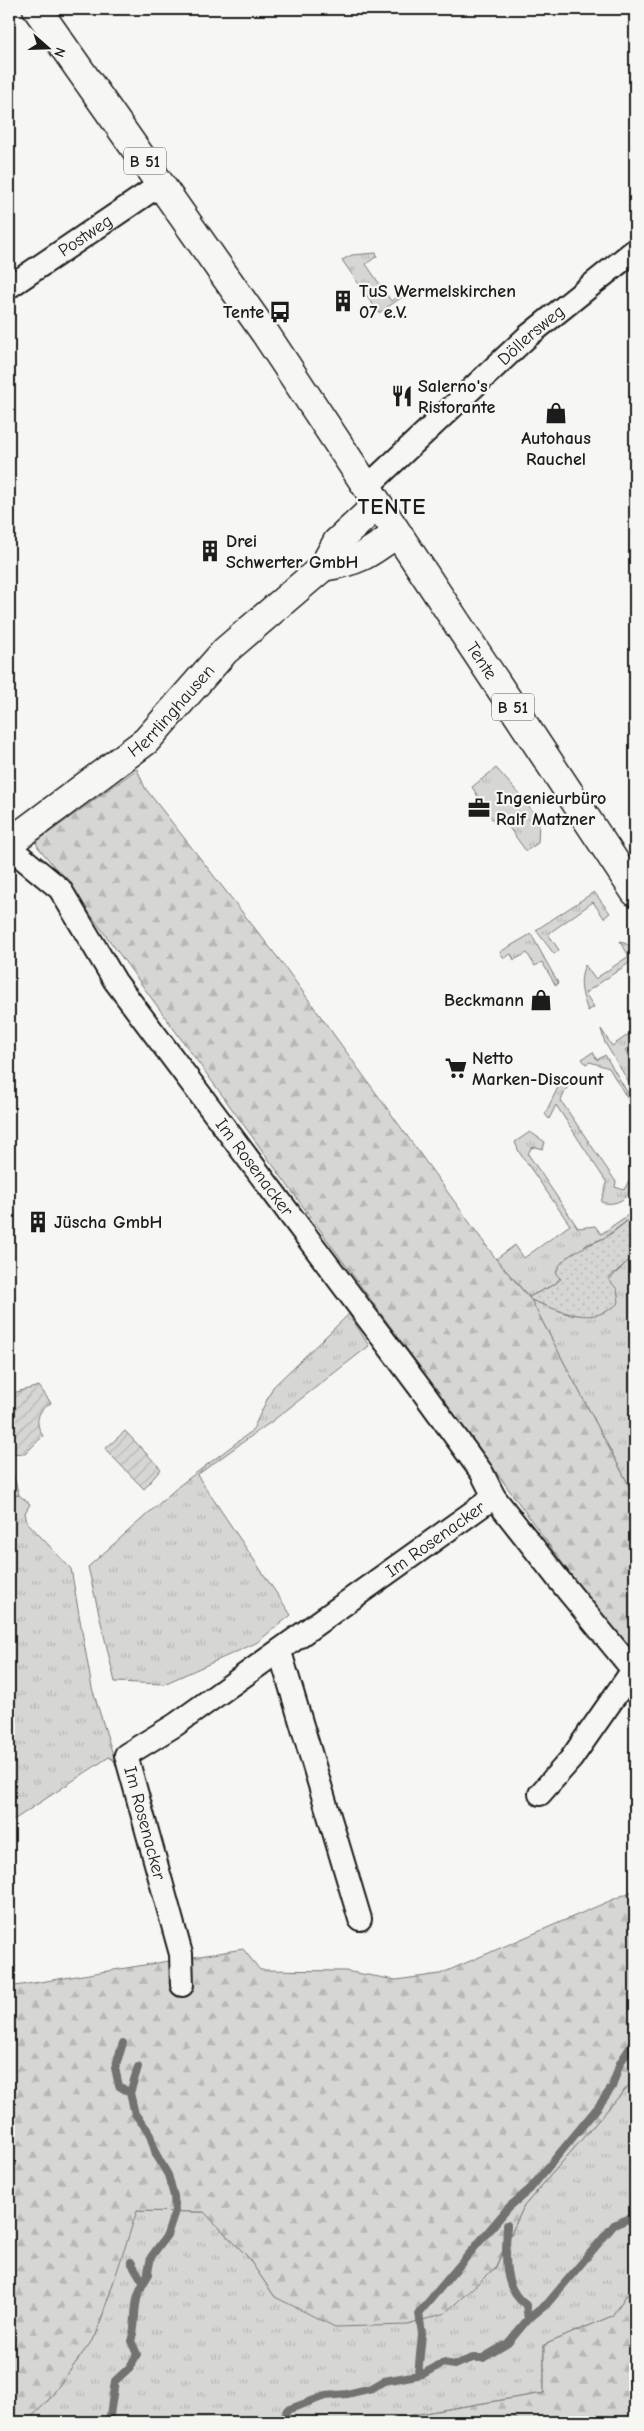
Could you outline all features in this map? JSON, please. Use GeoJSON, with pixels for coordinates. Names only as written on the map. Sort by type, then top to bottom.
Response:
{"type":"FeatureCollection","features":[{"type":"Feature","properties":{"kind":"main road","name":"Tente"},"geometry":{"type":"LineString","coordinates":[[37,9],[88,83],[162,184],[300,385],[396,534],[635,892]]}},
{"type":"Feature","properties":{"kind":"main road","name":"Herrlinghausen"},"geometry":{"type":"LineString","coordinates":[[15,839],[127,756],[165,721],[225,651],[323,567],[337,542],[371,496]]}},
{"type":"Feature","properties":{"kind":"main road"},"geometry":{"type":"LineString","coordinates":[[323,567],[351,562],[369,554],[396,534]]}},
{"type":"Feature","properties":{"kind":"street","name":"Postweg"},"geometry":{"type":"LineString","coordinates":[[9,287],[162,184]]}},
{"type":"Feature","properties":{"kind":"street","name":"Döllersweg"},"geometry":{"type":"LineString","coordinates":[[371,496],[528,336],[635,250]]}},
{"type":"Feature","properties":{"kind":"street","name":"Im Rosenacker"},"geometry":{"type":"LineString","coordinates":[[15,839],[60,889],[115,981],[426,1396],[482,1473],[494,1497],[634,1672],[571,1759],[540,1794]]}},
{"type":"Feature","properties":{"kind":"street","name":"Im Rosenacker"},"geometry":{"type":"LineString","coordinates":[[182,1985],[181,1954],[126,1755],[175,1725],[280,1652],[494,1497]]}},
{"type":"Feature","properties":{"kind":"street"},"geometry":{"type":"LineString","coordinates":[[280,1652],[360,1919]]}},
{"type":"Feature","properties":{"kind":"green space"},"geometry":{"type":"Polygon","coordinates":[[[376,253],[377,256],[366,264],[391,301],[406,291],[408,293],[379,313],[342,260],[352,255],[376,253]]]}},
{"type":"Feature","properties":{"kind":"green space"},"geometry":{"type":"Polygon","coordinates":[[[496,768],[522,797],[539,821],[538,843],[526,851],[500,815],[493,820],[472,787],[496,768]]]}},
{"type":"Feature","properties":{"kind":"green space"},"geometry":{"type":"Polygon","coordinates":[[[137,769],[145,788],[282,963],[496,1259],[531,1300],[635,1497],[635,1663],[67,882],[38,847],[36,842],[137,769]]]}},
{"type":"Feature","properties":{"kind":"green space"},"geometry":{"type":"Polygon","coordinates":[[[594,892],[610,913],[604,918],[593,902],[548,934],[559,950],[554,954],[536,930],[594,892]]]}},
{"type":"Feature","properties":{"kind":"green space"},"geometry":{"type":"Polygon","coordinates":[[[531,934],[558,983],[556,986],[542,962],[535,966],[527,953],[514,960],[511,954],[504,958],[500,952],[531,934]]]}},
{"type":"Feature","properties":{"kind":"green space"},"geometry":{"type":"Polygon","coordinates":[[[620,941],[633,949],[635,965],[632,961],[585,993],[594,1007],[588,1011],[582,988],[585,965],[595,979],[629,956],[620,941]]]}},
{"type":"Feature","properties":{"kind":"green space"},"geometry":{"type":"Polygon","coordinates":[[[601,1029],[612,1046],[635,1030],[635,1043],[625,1050],[635,1064],[635,1092],[605,1043],[601,1029]]]}},
{"type":"Feature","properties":{"kind":"green space"},"geometry":{"type":"Polygon","coordinates":[[[593,1052],[597,1060],[605,1055],[635,1105],[635,1111],[609,1068],[590,1062],[586,1064],[582,1059],[593,1052]]]}},
{"type":"Feature","properties":{"kind":"green space"},"geometry":{"type":"Polygon","coordinates":[[[563,1077],[573,1082],[566,1089],[561,1101],[616,1182],[615,1187],[624,1190],[632,1175],[631,1188],[620,1201],[614,1203],[601,1202],[607,1183],[556,1105],[549,1119],[545,1114],[563,1077]]]}},
{"type":"Feature","properties":{"kind":"green space"},"geometry":{"type":"Polygon","coordinates":[[[530,1132],[545,1142],[543,1149],[531,1148],[528,1154],[578,1228],[595,1226],[601,1234],[635,1210],[635,1215],[604,1238],[586,1245],[555,1284],[529,1297],[496,1259],[515,1245],[524,1258],[570,1225],[519,1152],[515,1142],[530,1132]]]}},
{"type":"Feature","properties":{"kind":"green space"},"geometry":{"type":"Polygon","coordinates":[[[635,1215],[635,1265],[628,1261],[608,1279],[617,1289],[619,1302],[609,1310],[588,1316],[553,1309],[531,1300],[529,1297],[561,1279],[556,1274],[563,1261],[569,1256],[608,1236],[635,1215]]]}},
{"type":"Feature","properties":{"kind":"green space"},"geometry":{"type":"Polygon","coordinates":[[[628,1261],[635,1265],[635,1497],[531,1300],[573,1316],[628,1261]]]}},
{"type":"Feature","properties":{"kind":"green space"},"geometry":{"type":"Polygon","coordinates":[[[349,1314],[369,1346],[271,1422],[197,1475],[291,1615],[256,1643],[164,1684],[115,1682],[88,1567],[180,1485],[252,1431],[273,1387],[349,1314]]]}},
{"type":"Feature","properties":{"kind":"green space"},"geometry":{"type":"Polygon","coordinates":[[[39,1386],[51,1403],[43,1409],[38,1417],[38,1426],[43,1436],[25,1454],[9,1453],[9,1394],[39,1386]]]}},
{"type":"Feature","properties":{"kind":"green space"},"geometry":{"type":"Polygon","coordinates":[[[125,1431],[161,1469],[144,1489],[105,1449],[125,1431]]]}},
{"type":"Feature","properties":{"kind":"green space"},"geometry":{"type":"Polygon","coordinates":[[[9,1460],[19,1495],[9,1496],[9,1460]]]}},
{"type":"Feature","properties":{"kind":"green space"},"geometry":{"type":"Polygon","coordinates":[[[19,1495],[30,1504],[25,1513],[27,1522],[71,1569],[92,1688],[115,1761],[109,1757],[9,1823],[9,1496],[19,1495]]]}},
{"type":"Feature","properties":{"kind":"green space"},"geometry":{"type":"Polygon","coordinates":[[[635,1890],[635,2078],[524,2206],[495,2268],[445,2313],[408,2325],[335,2327],[275,2297],[247,2256],[204,2212],[137,2211],[96,2335],[47,2402],[26,2422],[9,2422],[9,1987],[243,1949],[260,1970],[345,1971],[396,1980],[440,1974],[635,1890]]]}},
{"type":"Feature","properties":{"kind":"green space"},"geometry":{"type":"Polygon","coordinates":[[[635,2078],[635,2283],[612,2316],[544,2345],[544,2393],[371,2422],[26,2422],[47,2402],[96,2335],[136,2211],[204,2212],[247,2256],[275,2297],[495,2269],[524,2206],[635,2078]]]}},
{"type":"Feature","properties":{"kind":"green space"},"geometry":{"type":"Polygon","coordinates":[[[635,2283],[635,2422],[371,2422],[544,2393],[544,2345],[612,2316],[635,2283]]]}},
{"type":"Feature","properties":{"kind":"waterway"},"geometry":{"type":"LineString","coordinates":[[418,2375],[422,2334],[419,2313],[509,2207],[530,2189],[598,2107],[612,2087],[620,2063],[635,2040]]}},
{"type":"Feature","properties":{"kind":"waterway"},"geometry":{"type":"LineString","coordinates":[[123,2043],[115,2068],[119,2086],[130,2093]]}},
{"type":"Feature","properties":{"kind":"waterway"},"geometry":{"type":"LineString","coordinates":[[138,2067],[130,2093],[135,2114],[149,2132],[156,2154],[168,2175],[174,2196],[175,2211],[167,2235],[151,2257],[147,2277]]}},
{"type":"Feature","properties":{"kind":"waterway"},"geometry":{"type":"LineString","coordinates":[[268,2422],[283,2419],[287,2410],[325,2396],[347,2394],[372,2388],[384,2381],[423,2374],[443,2363],[454,2365],[473,2358],[483,2358],[508,2343],[528,2319],[547,2304],[614,2225],[628,2219],[635,2221]]}},
{"type":"Feature","properties":{"kind":"waterway"},"geometry":{"type":"LineString","coordinates":[[507,2225],[506,2258],[509,2279],[512,2289],[526,2305],[528,2319]]}},
{"type":"Feature","properties":{"kind":"waterway"},"geometry":{"type":"LineString","coordinates":[[131,2262],[143,2282]]}},
{"type":"Feature","properties":{"kind":"waterway"},"geometry":{"type":"LineString","coordinates":[[109,2422],[115,2381],[130,2367],[137,2354],[131,2341],[135,2310],[141,2289],[149,2274]]}},
{"type":"Feature","properties":{"kind":"place","name":"TuS Wermelskirchen 07 e.V."},"geometry":{"type":"Point","coordinates":[343,301]}},
{"type":"Feature","properties":{"kind":"place","name":"Tente"},"geometry":{"type":"Point","coordinates":[280,312]}},
{"type":"Feature","properties":{"kind":"place","name":"Salerno's Ristorante"},"geometry":{"type":"Point","coordinates":[402,396]}},
{"type":"Feature","properties":{"kind":"place","name":"Autohaus Rauchel"},"geometry":{"type":"Point","coordinates":[556,413]}},
{"type":"Feature","properties":{"kind":"place","name":"Drei Schwerter GmbH"},"geometry":{"type":"Point","coordinates":[210,551]}},
{"type":"Feature","properties":{"kind":"place","name":"Ingenieurbüro Ralf Matzner"},"geometry":{"type":"Point","coordinates":[479,808]}},
{"type":"Feature","properties":{"kind":"place","name":"Beckmann"},"geometry":{"type":"Point","coordinates":[541,1000]}},
{"type":"Feature","properties":{"kind":"place","name":"Netto Marken-Discount"},"geometry":{"type":"Point","coordinates":[456,1068]}},
{"type":"Feature","properties":{"kind":"place","name":"Jüscha GmbH"},"geometry":{"type":"Point","coordinates":[38,1222]}},
{"type":"Feature","properties":{"kind":"district","name":"TENTE"},"geometry":{"type":"Point","coordinates":[392,506]}}]}
